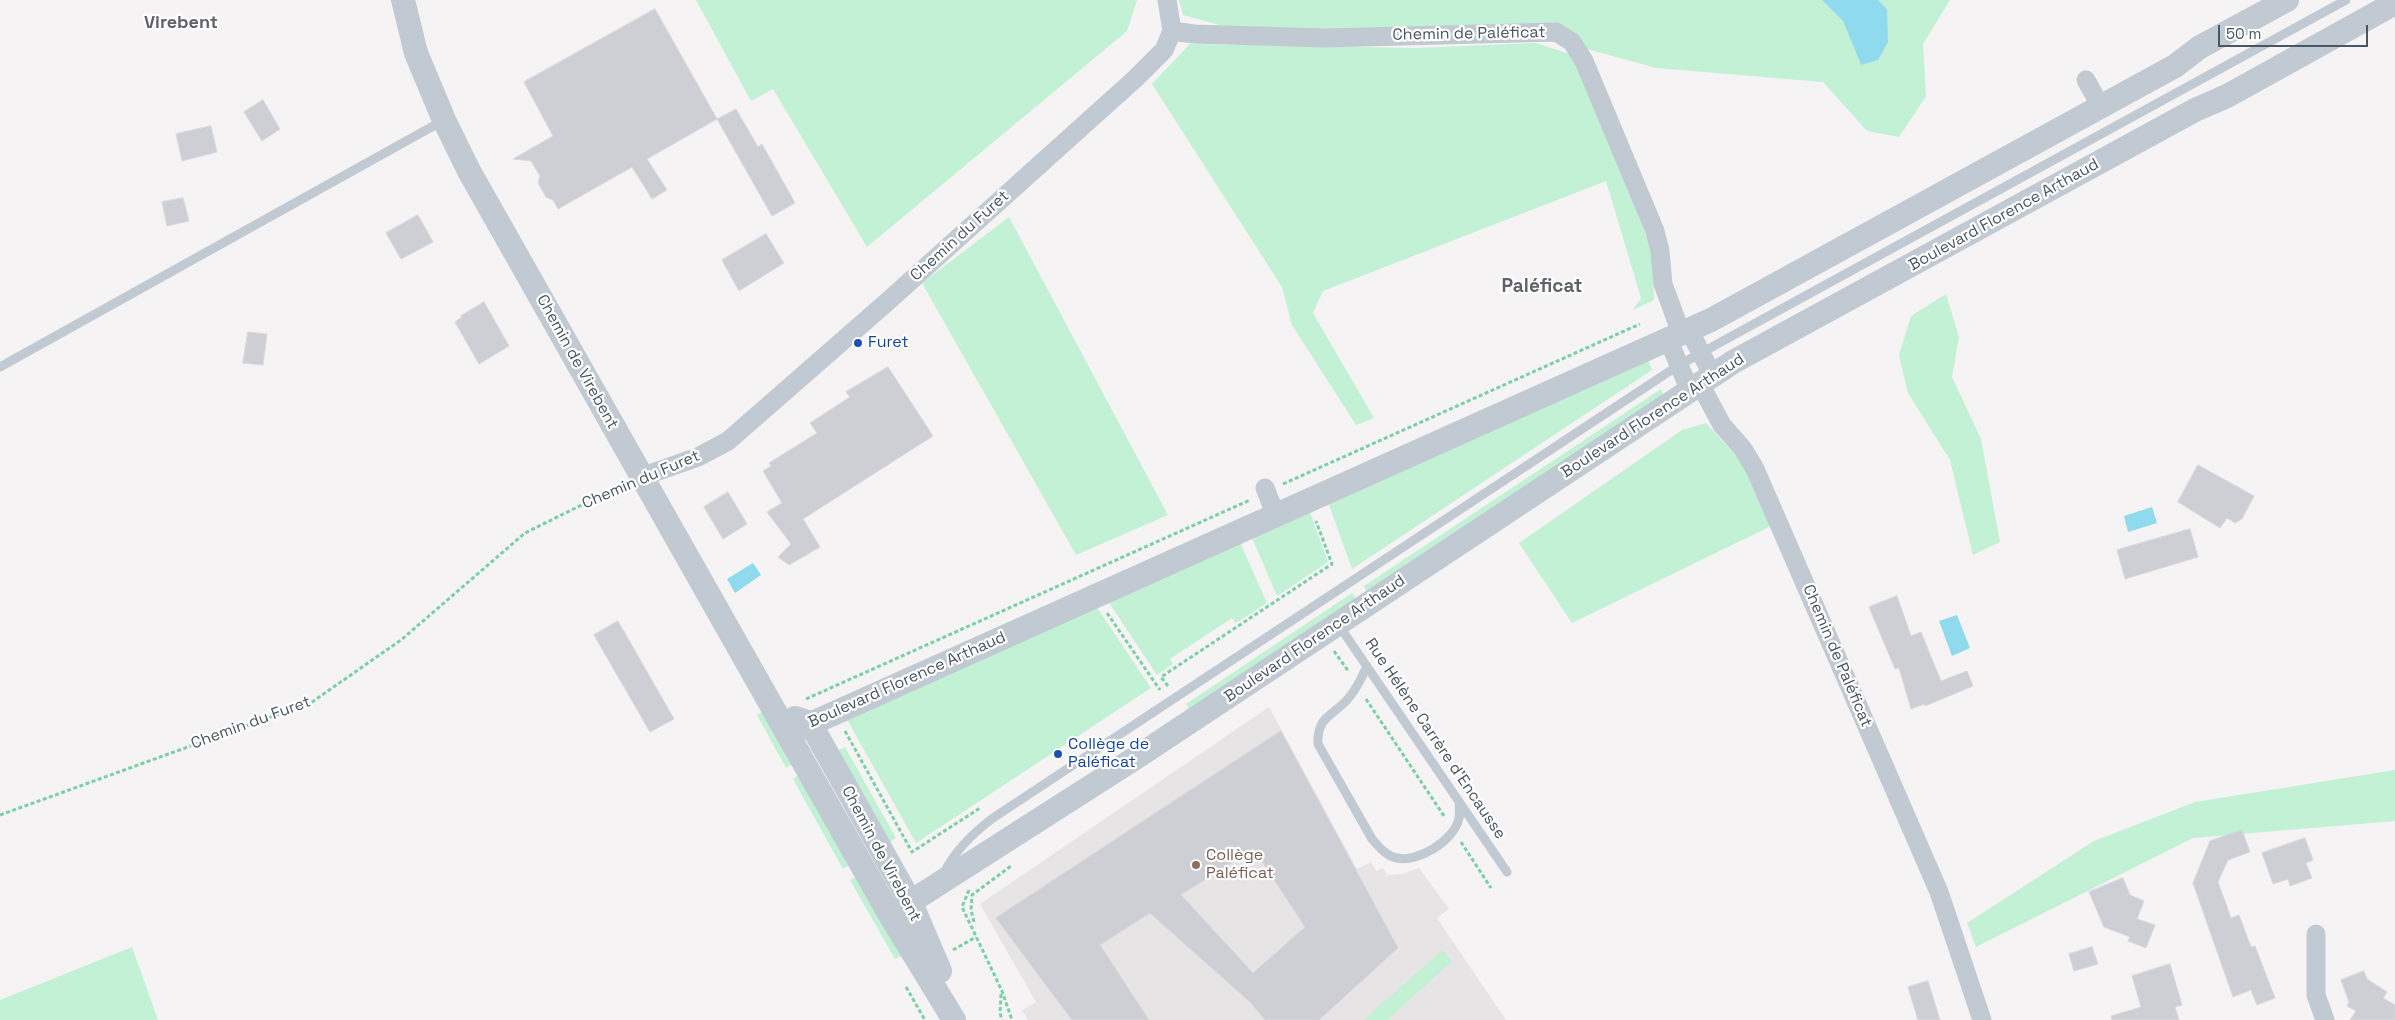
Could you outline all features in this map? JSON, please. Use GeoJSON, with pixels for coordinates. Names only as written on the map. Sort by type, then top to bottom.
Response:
{"type":"FeatureCollection","features":[{"type":"Feature","properties":{"kind":"street","name":"Chemin de Virebent"},"geometry":{"type":"LineString","coordinates":[[404,0],[416,53],[444,120],[469,171],[788,734],[911,916],[954,1020]]}},
{"type":"Feature","properties":{"kind":"street"},"geometry":{"type":"LineString","coordinates":[[1167,0],[1172,31]]}},
{"type":"Feature","properties":{"kind":"street","name":"Boulevard Florence Arthaud"},"geometry":{"type":"LineString","coordinates":[[788,734],[1711,320],[2175,66],[2200,47],[2287,0]]}},
{"type":"Feature","properties":{"kind":"street","name":"Boulevard Florence Arthaud"},"geometry":{"type":"LineString","coordinates":[[911,916],[943,882],[1733,362],[2195,110],[2227,96],[2395,3]]}},
{"type":"Feature","properties":{"kind":"street","name":"Chemin de Paléficat"},"geometry":{"type":"LineString","coordinates":[[1172,31],[1194,34],[1325,38],[1556,32],[1572,42],[1584,60],[1655,231],[1660,251],[1662,284],[1679,334]]}},
{"type":"Feature","properties":{"kind":"street","name":"Chemin du Furet"},"geometry":{"type":"LineString","coordinates":[[641,477],[698,457],[728,441],[887,302],[1136,78],[1164,50],[1172,31]]}},
{"type":"Feature","properties":{"kind":"street"},"geometry":{"type":"LineString","coordinates":[[2086,80],[2101,107]]}},
{"type":"Feature","properties":{"kind":"street"},"geometry":{"type":"LineString","coordinates":[[1679,334],[1701,354],[1701,384]]}},
{"type":"Feature","properties":{"kind":"street"},"geometry":{"type":"LineString","coordinates":[[1679,334],[1679,365],[1701,384]]}},
{"type":"Feature","properties":{"kind":"street","name":"Chemin de Paléficat"},"geometry":{"type":"LineString","coordinates":[[1701,384],[1722,425],[1743,449],[1755,468],[1940,892],[1982,1020]]}},
{"type":"Feature","properties":{"kind":"street"},"geometry":{"type":"LineString","coordinates":[[1266,490],[1276,516]]}},
{"type":"Feature","properties":{"kind":"street"},"geometry":{"type":"LineString","coordinates":[[776,713],[810,723]]}},
{"type":"Feature","properties":{"kind":"street","name":"Chemin de Virebent"},"geometry":{"type":"LineString","coordinates":[[810,723],[964,1020]]}},
{"type":"Feature","properties":{"kind":"street"},"geometry":{"type":"LineString","coordinates":[[2316,934],[2316,995],[2325,1020]]}},
{"type":"Feature","properties":{"kind":"lane","name":"Boulevard Florence Arthaud"},"geometry":{"type":"LineString","coordinates":[[943,882],[944,875],[953,856],[983,826],[1679,365],[2346,0]]}},
{"type":"Feature","properties":{"kind":"lane"},"geometry":{"type":"LineString","coordinates":[[0,367],[295,201],[444,120]]}},
{"type":"Feature","properties":{"kind":"lane","name":"Rue Hélène Carrère d'Encausse"},"geometry":{"type":"LineString","coordinates":[[1330,629],[1367,666],[1506,872]]}},
{"type":"Feature","properties":{"kind":"lane"},"geometry":{"type":"LineString","coordinates":[[1367,666],[1358,686],[1346,701],[1325,719],[1317,730],[1318,744],[1372,839],[1383,851],[1396,858],[1411,858],[1448,838],[1454,831],[1459,819],[1459,802]]}},
{"type":"Feature","properties":{"kind":"path"},"geometry":{"type":"LineString","coordinates":[[798,698],[808,699],[1087,574],[1266,490],[1640,324]]}},
{"type":"Feature","properties":{"kind":"path","name":"Chemin du Furet"},"geometry":{"type":"LineString","coordinates":[[0,815],[312,702],[401,640],[525,533],[641,477]]}},
{"type":"Feature","properties":{"kind":"path"},"geometry":{"type":"LineString","coordinates":[[1172,700],[1162,676],[1332,564],[1309,500]]}},
{"type":"Feature","properties":{"kind":"path"},"geometry":{"type":"LineString","coordinates":[[1087,574],[1097,595],[1172,700]]}},
{"type":"Feature","properties":{"kind":"path"},"geometry":{"type":"LineString","coordinates":[[1330,629],[1358,686],[1491,888]]}},
{"type":"Feature","properties":{"kind":"path"},"geometry":{"type":"LineString","coordinates":[[844,728],[912,852],[984,805]]}},
{"type":"Feature","properties":{"kind":"path"},"geometry":{"type":"LineString","coordinates":[[974,922],[971,910],[972,895],[1012,865]]}},
{"type":"Feature","properties":{"kind":"path"},"geometry":{"type":"LineString","coordinates":[[969,888],[962,908],[1002,991],[1012,1020]]}},
{"type":"Feature","properties":{"kind":"path"},"geometry":{"type":"LineString","coordinates":[[903,982],[925,1020]]}},
{"type":"Feature","properties":{"kind":"path"},"geometry":{"type":"LineString","coordinates":[[1002,991],[1000,1013],[1002,1020]]}},
{"type":"Feature","properties":{"kind":"shaded area","name":"Collège Paléficat"},"geometry":{"type":"Polygon","coordinates":[[[1269,707],[1357,869],[1371,862],[1376,871],[1383,868],[1387,875],[1402,874],[1419,868],[1449,909],[1437,918],[1506,1020],[1028,1020],[1022,1010],[1036,1002],[980,904],[1269,707]]]}},
{"type":"Feature","properties":{"kind":"green space"},"geometry":{"type":"Polygon","coordinates":[[[696,0],[1137,0],[1127,31],[867,247],[773,89],[751,101],[696,0]]]}},
{"type":"Feature","properties":{"kind":"green space"},"geometry":{"type":"Polygon","coordinates":[[[1179,0],[1822,0],[1843,21],[1861,65],[1887,9],[1878,0],[1950,0],[1923,44],[1926,96],[1899,137],[1867,131],[1823,82],[1656,68],[1587,49],[1561,25],[1330,33],[1223,26],[1183,15],[1179,0]]]}},
{"type":"Feature","properties":{"kind":"green space"},"geometry":{"type":"Polygon","coordinates":[[[1536,43],[1573,55],[1653,252],[1654,300],[1633,310],[1641,298],[1606,181],[1323,291],[1313,313],[1374,418],[1356,425],[1292,325],[1282,287],[1152,84],[1190,44],[1416,48],[1536,43]]]}},
{"type":"Feature","properties":{"kind":"green space"},"geometry":{"type":"Polygon","coordinates":[[[1009,217],[1168,515],[1076,555],[922,283],[1009,217]]]}},
{"type":"Feature","properties":{"kind":"green space"},"geometry":{"type":"Polygon","coordinates":[[[1946,294],[1959,337],[1952,377],[1981,439],[2000,542],[1973,555],[1950,460],[1908,393],[1899,355],[1911,316],[1946,294]]]}},
{"type":"Feature","properties":{"kind":"green space"},"geometry":{"type":"Polygon","coordinates":[[[1647,357],[1652,370],[1352,569],[1327,499],[1647,357]]]}},
{"type":"Feature","properties":{"kind":"green space"},"geometry":{"type":"Polygon","coordinates":[[[1661,389],[1665,400],[1369,596],[1364,586],[1661,389]]]}},
{"type":"Feature","properties":{"kind":"green space"},"geometry":{"type":"Polygon","coordinates":[[[1706,423],[1747,468],[1771,526],[1572,623],[1519,543],[1682,430],[1706,423]]]}},
{"type":"Feature","properties":{"kind":"green space"},"geometry":{"type":"Polygon","coordinates":[[[1308,507],[1328,562],[1277,596],[1250,533],[1308,507]]]}},
{"type":"Feature","properties":{"kind":"green space"},"geometry":{"type":"Polygon","coordinates":[[[1238,538],[1267,603],[1236,623],[1232,618],[1170,659],[1173,664],[1157,675],[1106,598],[1238,538]]]}},
{"type":"Feature","properties":{"kind":"green space"},"geometry":{"type":"Polygon","coordinates":[[[1352,593],[1359,603],[1192,713],[1186,704],[1352,593]]]}},
{"type":"Feature","properties":{"kind":"green space"},"geometry":{"type":"Polygon","coordinates":[[[1094,603],[1151,688],[916,843],[844,714],[1094,603]]]}},
{"type":"Feature","properties":{"kind":"green space"},"geometry":{"type":"Polygon","coordinates":[[[765,710],[794,763],[786,768],[757,715],[765,710]]]}},
{"type":"Feature","properties":{"kind":"green space"},"geometry":{"type":"Polygon","coordinates":[[[845,747],[896,838],[888,843],[836,752],[845,747]]]}},
{"type":"Feature","properties":{"kind":"green space"},"geometry":{"type":"Polygon","coordinates":[[[2395,770],[2395,821],[2193,838],[1976,947],[1967,923],[2094,841],[2195,802],[2395,770]]]}},
{"type":"Feature","properties":{"kind":"green space"},"geometry":{"type":"Polygon","coordinates":[[[800,774],[851,864],[843,869],[793,779],[800,774]]]}},
{"type":"Feature","properties":{"kind":"green space"},"geometry":{"type":"Polygon","coordinates":[[[858,876],[903,955],[895,959],[850,880],[858,876]]]}},
{"type":"Feature","properties":{"kind":"green space"},"geometry":{"type":"Polygon","coordinates":[[[132,947],[158,1020],[0,1020],[0,1000],[132,947]]]}},
{"type":"Feature","properties":{"kind":"green space"},"geometry":{"type":"Polygon","coordinates":[[[1442,950],[1452,961],[1387,1020],[1364,1020],[1442,950]]]}},
{"type":"Feature","properties":{"kind":"water"},"geometry":{"type":"Polygon","coordinates":[[[1822,0],[1878,0],[1887,9],[1888,42],[1878,60],[1861,65],[1843,21],[1822,0]]]}},
{"type":"Feature","properties":{"kind":"water"},"geometry":{"type":"Polygon","coordinates":[[[2152,507],[2157,523],[2128,532],[2124,516],[2152,507]]]}},
{"type":"Feature","properties":{"kind":"water"},"geometry":{"type":"Polygon","coordinates":[[[753,563],[761,575],[735,593],[727,579],[753,563]]]}},
{"type":"Feature","properties":{"kind":"water"},"geometry":{"type":"Polygon","coordinates":[[[1957,615],[1970,648],[1952,656],[1939,621],[1957,615]]]}},
{"type":"Feature","properties":{"kind":"building"},"geometry":{"type":"Polygon","coordinates":[[[655,9],[717,119],[647,159],[667,190],[652,199],[632,167],[558,209],[553,200],[546,197],[538,183],[540,176],[531,161],[513,159],[553,136],[524,82],[655,9]]]}},
{"type":"Feature","properties":{"kind":"building"},"geometry":{"type":"Polygon","coordinates":[[[263,100],[280,129],[262,141],[244,112],[263,100]]]}},
{"type":"Feature","properties":{"kind":"building"},"geometry":{"type":"Polygon","coordinates":[[[736,109],[758,147],[762,144],[795,203],[772,216],[717,119],[736,109]]]}},
{"type":"Feature","properties":{"kind":"building"},"geometry":{"type":"Polygon","coordinates":[[[211,126],[217,152],[182,161],[176,134],[211,126]]]}},
{"type":"Feature","properties":{"kind":"building"},"geometry":{"type":"Polygon","coordinates":[[[183,198],[189,221],[167,226],[162,202],[183,198]]]}},
{"type":"Feature","properties":{"kind":"building"},"geometry":{"type":"Polygon","coordinates":[[[418,215],[433,242],[401,259],[386,233],[418,215]]]}},
{"type":"Feature","properties":{"kind":"building"},"geometry":{"type":"Polygon","coordinates":[[[766,234],[784,263],[739,291],[722,260],[766,234]]]}},
{"type":"Feature","properties":{"kind":"building"},"geometry":{"type":"Polygon","coordinates":[[[484,302],[509,346],[479,364],[455,322],[461,316],[484,302]]]}},
{"type":"Feature","properties":{"kind":"building"},"geometry":{"type":"Polygon","coordinates":[[[248,332],[267,334],[263,365],[243,363],[248,332]]]}},
{"type":"Feature","properties":{"kind":"building"},"geometry":{"type":"Polygon","coordinates":[[[888,367],[933,436],[803,519],[820,547],[789,565],[778,557],[791,544],[767,512],[782,503],[763,471],[771,466],[769,463],[817,433],[810,423],[850,397],[846,392],[888,367]]]}},
{"type":"Feature","properties":{"kind":"building"},"geometry":{"type":"Polygon","coordinates":[[[2198,465],[2254,496],[2242,519],[2235,523],[2227,518],[2220,528],[2178,502],[2198,465]]]}},
{"type":"Feature","properties":{"kind":"building"},"geometry":{"type":"Polygon","coordinates":[[[728,492],[747,524],[723,539],[704,507],[728,492]]]}},
{"type":"Feature","properties":{"kind":"building"},"geometry":{"type":"Polygon","coordinates":[[[2190,529],[2198,557],[2125,579],[2117,550],[2190,529]]]}},
{"type":"Feature","properties":{"kind":"building"},"geometry":{"type":"Polygon","coordinates":[[[1897,596],[1911,636],[1921,632],[1941,681],[1967,671],[1973,686],[1925,706],[1924,704],[1911,709],[1899,668],[1895,669],[1869,607],[1897,596]]]}},
{"type":"Feature","properties":{"kind":"building"},"geometry":{"type":"Polygon","coordinates":[[[618,621],[674,719],[650,732],[594,635],[618,621]]]}},
{"type":"Feature","properties":{"kind":"building"},"geometry":{"type":"Polygon","coordinates":[[[1281,731],[1398,948],[1319,1020],[1265,1020],[1251,1003],[1150,913],[1100,945],[1149,1020],[1072,1020],[996,918],[1281,731]],[[1254,849],[1181,895],[1253,973],[1305,927],[1254,849]]]}},
{"type":"Feature","properties":{"kind":"building"},"geometry":{"type":"Polygon","coordinates":[[[2242,830],[2250,852],[2228,860],[2218,882],[2231,918],[2239,915],[2251,947],[2255,946],[2275,998],[2257,1005],[2251,990],[2233,997],[2193,883],[2210,841],[2242,830]]]}},
{"type":"Feature","properties":{"kind":"building"},"geometry":{"type":"Polygon","coordinates":[[[2305,838],[2313,860],[2306,863],[2312,878],[2290,886],[2288,879],[2273,884],[2262,853],[2305,838]]]}},
{"type":"Feature","properties":{"kind":"building"},"geometry":{"type":"Polygon","coordinates":[[[2123,878],[2130,895],[2144,901],[2137,919],[2155,925],[2146,948],[2128,941],[2130,937],[2104,927],[2089,892],[2123,878]]]}},
{"type":"Feature","properties":{"kind":"building"},"geometry":{"type":"Polygon","coordinates":[[[2092,947],[2098,964],[2074,971],[2069,954],[2092,947]]]}},
{"type":"Feature","properties":{"kind":"building"},"geometry":{"type":"Polygon","coordinates":[[[2170,964],[2182,1005],[2175,1007],[2179,1020],[2112,1020],[2111,1016],[2141,1007],[2132,976],[2170,964]]]}},
{"type":"Feature","properties":{"kind":"building"},"geometry":{"type":"Polygon","coordinates":[[[2364,971],[2367,979],[2387,992],[2383,998],[2395,1005],[2395,1020],[2350,1020],[2356,1011],[2347,1006],[2349,1002],[2341,980],[2364,971]]]}},
{"type":"Feature","properties":{"kind":"building"},"geometry":{"type":"Polygon","coordinates":[[[1928,981],[1940,1020],[1918,1020],[1908,987],[1928,981]]]}},
{"type":"Feature","properties":{"kind":"place","name":"Furet"},"geometry":{"type":"Point","coordinates":[858,343]}},
{"type":"Feature","properties":{"kind":"place","name":"Collège de Paléficat"},"geometry":{"type":"Point","coordinates":[1058,754]}},
{"type":"Feature","properties":{"kind":"place","name":"Collège Paléficat"},"geometry":{"type":"Point","coordinates":[1196,865]}},
{"type":"Feature","properties":{"kind":"district","name":"Virebent"},"geometry":{"type":"Point","coordinates":[181,23]}},
{"type":"Feature","properties":{"kind":"district","name":"Paléficat"},"geometry":{"type":"Point","coordinates":[1542,287]}}]}
